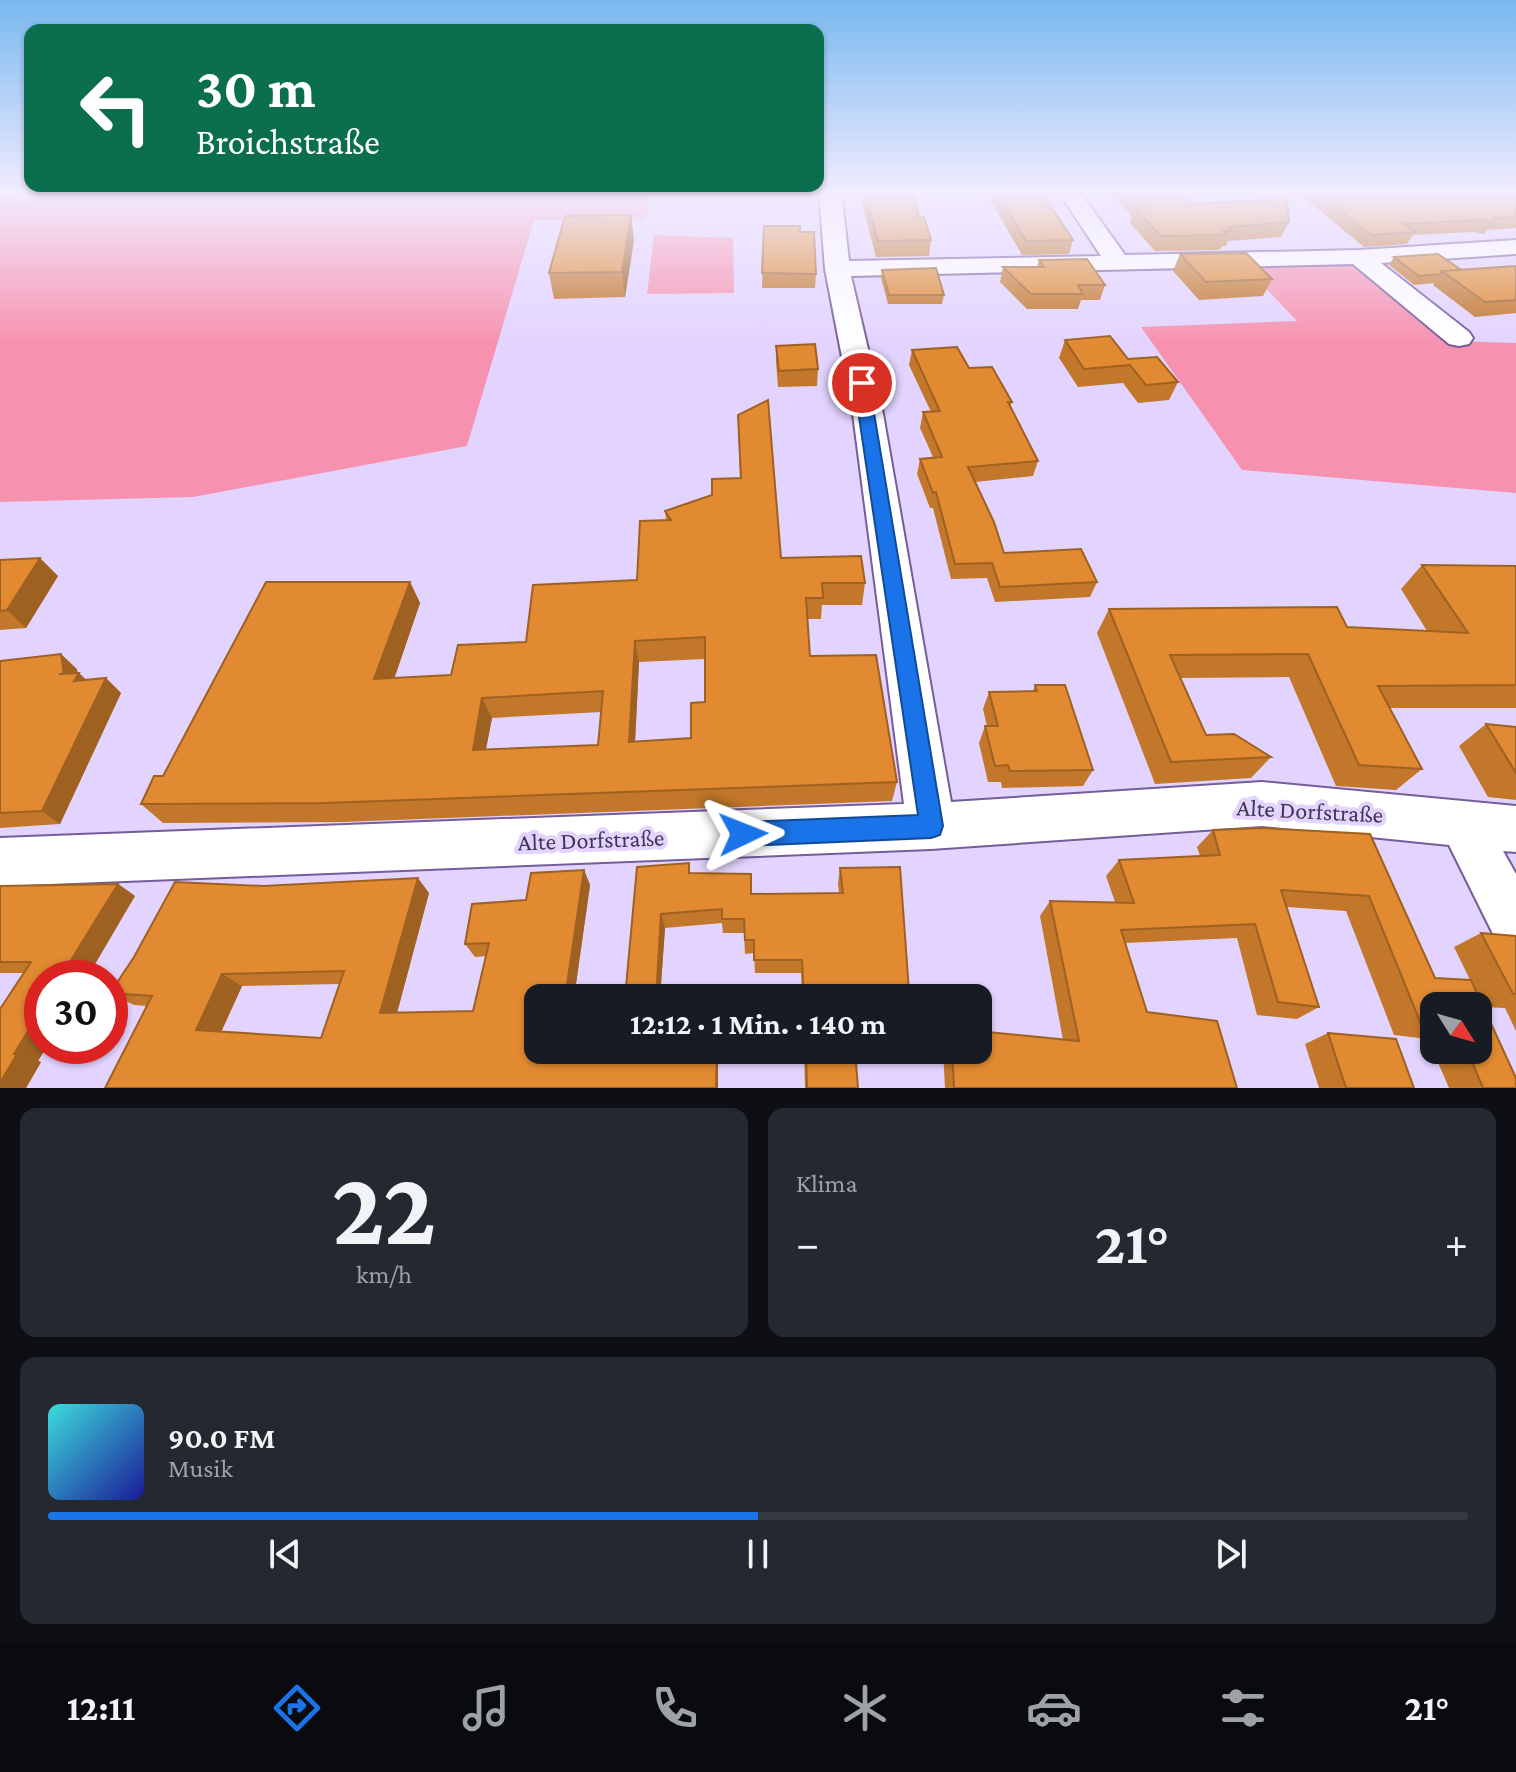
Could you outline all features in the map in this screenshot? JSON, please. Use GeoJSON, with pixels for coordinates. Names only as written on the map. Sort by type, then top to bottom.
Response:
{"type":"FeatureCollection","features":[{"type":"Feature","properties":{"kind":"street"},"geometry":{"type":"LineString","coordinates":[[835,242],[837,269],[868,414],[931,826]]}},
{"type":"Feature","properties":{"kind":"street"},"geometry":{"type":"LineString","coordinates":[[1103,242],[1118,263]]}},
{"type":"Feature","properties":{"kind":"street"},"geometry":{"type":"LineString","coordinates":[[837,269],[1359,257],[1516,247]]}},
{"type":"Feature","properties":{"kind":"street"},"geometry":{"type":"LineString","coordinates":[[1359,257],[1459,338]]}},
{"type":"Feature","properties":{"kind":"street","name":"Alte Dorfstraße"},"geometry":{"type":"LineString","coordinates":[[0,862],[931,826],[1262,804],[1516,829]]}},
{"type":"Feature","properties":{"kind":"street"},"geometry":{"type":"LineString","coordinates":[[1462,822],[1516,926]]}},
{"type":"Feature","properties":{"kind":"shaded area"},"geometry":{"type":"Polygon","coordinates":[[[0,242],[528,242],[467,446],[193,497],[0,502],[0,242]]]}},
{"type":"Feature","properties":{"kind":"shaded area"},"geometry":{"type":"Polygon","coordinates":[[[653,242],[733,242],[734,293],[647,294],[653,242]]]}},
{"type":"Feature","properties":{"kind":"shaded area"},"geometry":{"type":"Polygon","coordinates":[[[1244,265],[1360,265],[1451,341],[1516,343],[1516,493],[1242,470],[1141,327],[1297,321],[1244,265]]]}},
{"type":"Feature","properties":{"kind":"building"},"geometry":{"type":"Polygon","coordinates":[[[558,242],[627,242],[622,272],[549,273],[558,242]]]}},
{"type":"Feature","properties":{"kind":"building"},"geometry":{"type":"Polygon","coordinates":[[[763,242],[814,242],[816,274],[762,273],[763,242]]]}},
{"type":"Feature","properties":{"kind":"building"},"geometry":{"type":"Polygon","coordinates":[[[1246,253],[1272,279],[1206,282],[1180,254],[1246,253]]]}},
{"type":"Feature","properties":{"kind":"building"},"geometry":{"type":"Polygon","coordinates":[[[1438,254],[1461,270],[1419,276],[1394,257],[1438,254]]]}},
{"type":"Feature","properties":{"kind":"building"},"geometry":{"type":"Polygon","coordinates":[[[1087,259],[1105,285],[1078,285],[1083,294],[1031,294],[1003,267],[1044,267],[1039,260],[1087,259]]]}},
{"type":"Feature","properties":{"kind":"building"},"geometry":{"type":"Polygon","coordinates":[[[1516,266],[1516,300],[1485,302],[1442,271],[1516,266]]]}},
{"type":"Feature","properties":{"kind":"building"},"geometry":{"type":"Polygon","coordinates":[[[936,268],[944,295],[889,295],[882,270],[936,268]]]}},
{"type":"Feature","properties":{"kind":"building"},"geometry":{"type":"Polygon","coordinates":[[[1110,336],[1128,359],[1157,357],[1178,382],[1146,385],[1130,365],[1084,369],[1065,340],[1110,336]]]}},
{"type":"Feature","properties":{"kind":"building"},"geometry":{"type":"Polygon","coordinates":[[[815,344],[818,369],[779,371],[776,346],[815,344]]]}},
{"type":"Feature","properties":{"kind":"building"},"geometry":{"type":"Polygon","coordinates":[[[957,347],[969,368],[992,367],[1012,402],[1008,402],[1038,461],[968,467],[994,522],[1004,553],[1081,549],[1097,582],[1000,587],[992,563],[955,564],[936,492],[933,493],[920,459],[942,457],[923,412],[940,411],[912,350],[957,347]]]}},
{"type":"Feature","properties":{"kind":"building"},"geometry":{"type":"Polygon","coordinates":[[[768,400],[781,558],[861,556],[865,583],[822,583],[823,598],[806,598],[810,656],[876,655],[897,782],[327,803],[141,804],[154,776],[163,776],[266,582],[410,582],[374,679],[451,675],[458,645],[526,642],[533,585],[637,580],[640,521],[671,520],[665,511],[712,495],[712,479],[741,478],[738,415],[768,400]],[[705,637],[635,641],[629,742],[691,738],[691,703],[705,702],[705,637]],[[603,691],[482,698],[473,750],[598,745],[603,691]]]}},
{"type":"Feature","properties":{"kind":"building"},"geometry":{"type":"Polygon","coordinates":[[[40,558],[7,610],[0,611],[0,560],[40,558]]]}},
{"type":"Feature","properties":{"kind":"building"},"geometry":{"type":"Polygon","coordinates":[[[1422,565],[1516,566],[1516,685],[1378,686],[1422,769],[1359,765],[1308,654],[1170,655],[1206,735],[1234,734],[1271,757],[1171,762],[1109,609],[1337,607],[1347,627],[1468,633],[1422,565]]]}},
{"type":"Feature","properties":{"kind":"building"},"geometry":{"type":"Polygon","coordinates":[[[61,654],[64,674],[79,673],[74,681],[106,678],[42,811],[0,813],[0,661],[61,654]]]}},
{"type":"Feature","properties":{"kind":"building"},"geometry":{"type":"Polygon","coordinates":[[[1035,685],[1065,685],[1093,770],[1010,771],[1008,765],[995,766],[985,726],[998,726],[989,692],[1037,691],[1035,685]]]}},
{"type":"Feature","properties":{"kind":"building"},"geometry":{"type":"Polygon","coordinates":[[[1486,724],[1516,727],[1516,773],[1486,724]]]}},
{"type":"Feature","properties":{"kind":"building"},"geometry":{"type":"Polygon","coordinates":[[[1261,828],[1370,834],[1435,978],[1471,980],[1477,992],[1420,992],[1420,1022],[1369,896],[1281,890],[1319,1007],[1278,1002],[1255,924],[1121,930],[1147,1012],[1217,1021],[1237,1088],[954,1088],[953,1064],[992,1064],[992,1032],[1079,1041],[1050,901],[1134,903],[1119,860],[1220,855],[1213,830],[1261,828]]]}},
{"type":"Feature","properties":{"kind":"building"},"geometry":{"type":"Polygon","coordinates":[[[689,863],[689,873],[751,874],[751,894],[843,893],[840,868],[900,867],[908,984],[803,984],[802,960],[754,960],[754,940],[745,940],[744,919],[722,919],[722,909],[661,914],[657,984],[626,984],[637,867],[689,863]]]}},
{"type":"Feature","properties":{"kind":"building"},"geometry":{"type":"Polygon","coordinates":[[[584,870],[567,984],[524,984],[524,1064],[717,1064],[716,1088],[105,1088],[117,1064],[128,1064],[128,1043],[152,996],[128,994],[128,966],[175,882],[263,886],[418,878],[380,1013],[473,1011],[489,943],[465,944],[472,904],[526,900],[531,873],[584,870]],[[344,971],[222,974],[196,1030],[321,1038],[344,971]]]}},
{"type":"Feature","properties":{"kind":"building"},"geometry":{"type":"Polygon","coordinates":[[[118,884],[71,960],[24,962],[0,962],[0,886],[118,884]]]}},
{"type":"Feature","properties":{"kind":"building"},"geometry":{"type":"Polygon","coordinates":[[[1481,933],[1516,936],[1516,994],[1513,994],[1481,933]]]}},
{"type":"Feature","properties":{"kind":"building"},"geometry":{"type":"Polygon","coordinates":[[[24,973],[24,1038],[0,1083],[0,1009],[24,973]]]}},
{"type":"Feature","properties":{"kind":"building"},"geometry":{"type":"Polygon","coordinates":[[[1492,1026],[1516,1078],[1516,1088],[1483,1088],[1473,1064],[1492,1064],[1492,1026]]]}},
{"type":"Feature","properties":{"kind":"building"},"geometry":{"type":"Polygon","coordinates":[[[1328,1033],[1396,1039],[1414,1088],[1346,1088],[1328,1033]]]}},
{"type":"Feature","properties":{"kind":"building"},"geometry":{"type":"Polygon","coordinates":[[[806,1064],[856,1064],[858,1088],[807,1088],[806,1064]]]}},
{"type":"Feature","properties":{"kind":"route"},"geometry":{"type":"LineString","coordinates":[[743,834],[931,826],[862,383]]}}]}
